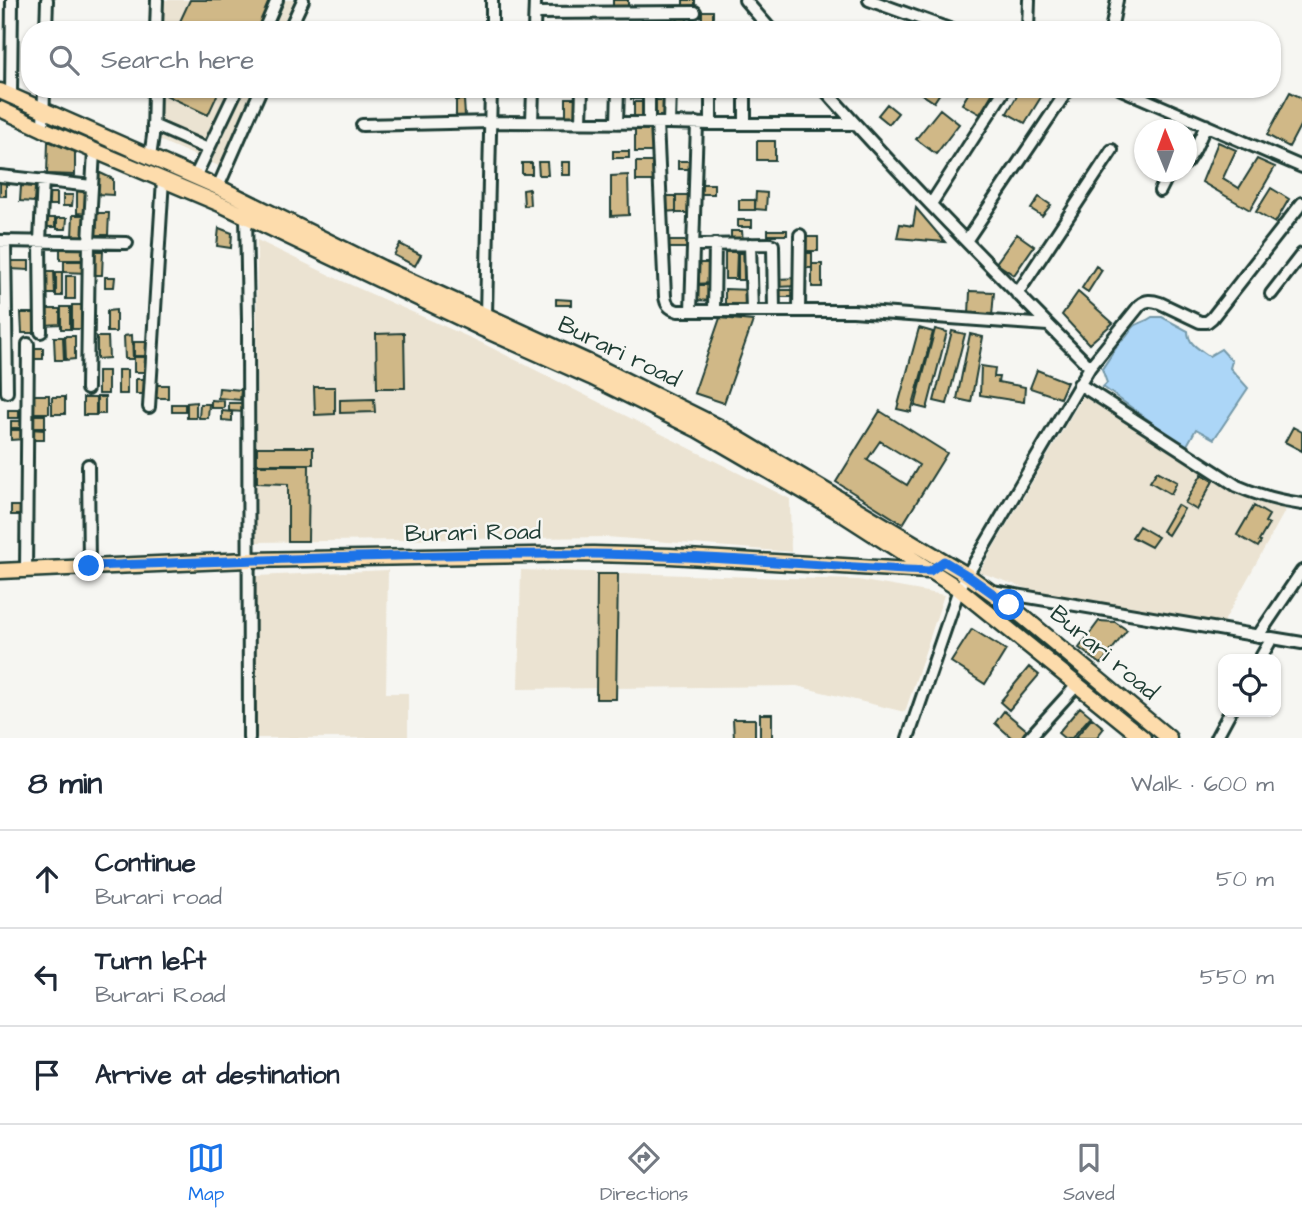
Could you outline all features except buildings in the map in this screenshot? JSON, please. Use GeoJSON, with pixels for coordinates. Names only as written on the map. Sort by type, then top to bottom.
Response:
{"type":"FeatureCollection","features":[{"type":"Feature","properties":{"kind":"main road","name":"Burari road"},"geometry":{"type":"LineString","coordinates":[[5,94],[218,187],[248,210]]}},
{"type":"Feature","properties":{"kind":"main road","name":"Burari road"},"geometry":{"type":"LineString","coordinates":[[0,108],[43,130],[248,210],[484,322],[698,430],[841,513],[959,589],[1143,738]]}},
{"type":"Feature","properties":{"kind":"main road","name":"Burari road"},"geometry":{"type":"LineString","coordinates":[[484,322],[588,362],[717,426],[944,561],[1009,605],[1169,738]]}},
{"type":"Feature","properties":{"kind":"main road","name":"Burari Road"},"geometry":{"type":"LineString","coordinates":[[0,571],[248,560],[593,554],[930,571]]}},
{"type":"Feature","properties":{"kind":"main road"},"geometry":{"type":"LineString","coordinates":[[930,571],[944,561]]}},
{"type":"Feature","properties":{"kind":"street"},"geometry":{"type":"LineString","coordinates":[[5,94],[12,0]]}},
{"type":"Feature","properties":{"kind":"street"},"geometry":{"type":"LineString","coordinates":[[46,21],[47,0]]}},
{"type":"Feature","properties":{"kind":"street"},"geometry":{"type":"LineString","coordinates":[[156,21],[157,0]]}},
{"type":"Feature","properties":{"kind":"street"},"geometry":{"type":"LineString","coordinates":[[268,21],[278,0]]}},
{"type":"Feature","properties":{"kind":"street"},"geometry":{"type":"LineString","coordinates":[[293,21],[303,0]]}},
{"type":"Feature","properties":{"kind":"street"},"geometry":{"type":"LineString","coordinates":[[492,0],[492,21]]}},
{"type":"Feature","properties":{"kind":"street"},"geometry":{"type":"LineString","coordinates":[[535,0],[535,21]]}},
{"type":"Feature","properties":{"kind":"street"},"geometry":{"type":"LineString","coordinates":[[571,0],[571,12]]}},
{"type":"Feature","properties":{"kind":"street"},"geometry":{"type":"LineString","coordinates":[[645,0],[645,12]]}},
{"type":"Feature","properties":{"kind":"street"},"geometry":{"type":"LineString","coordinates":[[678,12],[679,0]]}},
{"type":"Feature","properties":{"kind":"street"},"geometry":{"type":"LineString","coordinates":[[745,0],[763,21]]}},
{"type":"Feature","properties":{"kind":"street"},"geometry":{"type":"LineString","coordinates":[[869,0],[927,21]]}},
{"type":"Feature","properties":{"kind":"street"},"geometry":{"type":"LineString","coordinates":[[1028,21],[1029,0]]}},
{"type":"Feature","properties":{"kind":"street"},"geometry":{"type":"LineString","coordinates":[[1113,21],[1117,0]]}},
{"type":"Feature","properties":{"kind":"street"},"geometry":{"type":"LineString","coordinates":[[535,13],[695,12]]}},
{"type":"Feature","properties":{"kind":"street"},"geometry":{"type":"LineString","coordinates":[[43,130],[44,98]]}},
{"type":"Feature","properties":{"kind":"street"},"geometry":{"type":"LineString","coordinates":[[150,157],[154,98]]}},
{"type":"Feature","properties":{"kind":"street"},"geometry":{"type":"LineString","coordinates":[[195,177],[233,98]]}},
{"type":"Feature","properties":{"kind":"street"},"geometry":{"type":"LineString","coordinates":[[218,187],[257,98]]}},
{"type":"Feature","properties":{"kind":"street"},"geometry":{"type":"LineString","coordinates":[[484,322],[491,98]]}},
{"type":"Feature","properties":{"kind":"street"},"geometry":{"type":"LineString","coordinates":[[532,122],[533,98]]}},
{"type":"Feature","properties":{"kind":"street"},"geometry":{"type":"LineString","coordinates":[[581,122],[582,98]]}},
{"type":"Feature","properties":{"kind":"street"},"geometry":{"type":"LineString","coordinates":[[617,123],[618,98]]}},
{"type":"Feature","properties":{"kind":"street"},"geometry":{"type":"LineString","coordinates":[[650,98],[666,302],[672,309],[853,311],[1048,325]]}},
{"type":"Feature","properties":{"kind":"street"},"geometry":{"type":"LineString","coordinates":[[670,98],[670,123]]}},
{"type":"Feature","properties":{"kind":"street"},"geometry":{"type":"LineString","coordinates":[[711,98],[711,124]]}},
{"type":"Feature","properties":{"kind":"street"},"geometry":{"type":"LineString","coordinates":[[745,98],[746,123]]}},
{"type":"Feature","properties":{"kind":"street"},"geometry":{"type":"LineString","coordinates":[[832,98],[1090,368]]}},
{"type":"Feature","properties":{"kind":"street"},"geometry":{"type":"LineString","coordinates":[[931,204],[999,98]]}},
{"type":"Feature","properties":{"kind":"street"},"geometry":{"type":"LineString","coordinates":[[966,241],[1062,98]]}},
{"type":"Feature","properties":{"kind":"street"},"geometry":{"type":"LineString","coordinates":[[1142,98],[1302,167]]}},
{"type":"Feature","properties":{"kind":"street"},"geometry":{"type":"LineString","coordinates":[[362,125],[491,122],[854,124]]}},
{"type":"Feature","properties":{"kind":"street"},"geometry":{"type":"LineString","coordinates":[[691,310],[697,123]]}},
{"type":"Feature","properties":{"kind":"street"},"geometry":{"type":"LineString","coordinates":[[153,125],[208,149]]}},
{"type":"Feature","properties":{"kind":"street"},"geometry":{"type":"LineString","coordinates":[[1197,145],[1206,125]]}},
{"type":"Feature","properties":{"kind":"street"},"geometry":{"type":"LineString","coordinates":[[87,389],[89,242],[94,150]]}},
{"type":"Feature","properties":{"kind":"street"},"geometry":{"type":"LineString","coordinates":[[1017,294],[1112,150]]}},
{"type":"Feature","properties":{"kind":"street"},"geometry":{"type":"LineString","coordinates":[[0,176],[92,186]]}},
{"type":"Feature","properties":{"kind":"street"},"geometry":{"type":"LineString","coordinates":[[149,407],[163,179]]}},
{"type":"Feature","properties":{"kind":"street"},"geometry":{"type":"LineString","coordinates":[[41,332],[40,241],[43,180]]}},
{"type":"Feature","properties":{"kind":"street"},"geometry":{"type":"LineString","coordinates":[[1160,191],[1164,182]]}},
{"type":"Feature","properties":{"kind":"street"},"geometry":{"type":"LineString","coordinates":[[908,738],[959,589],[1090,368],[1145,301],[1160,303],[1200,322],[1207,322],[1302,203]]}},
{"type":"Feature","properties":{"kind":"street"},"geometry":{"type":"LineString","coordinates":[[237,738],[248,738],[248,210]]}},
{"type":"Feature","properties":{"kind":"street"},"geometry":{"type":"LineString","coordinates":[[799,310],[800,235]]}},
{"type":"Feature","properties":{"kind":"street"},"geometry":{"type":"LineString","coordinates":[[7,392],[3,241],[127,243]]}},
{"type":"Feature","properties":{"kind":"street"},"geometry":{"type":"LineString","coordinates":[[693,245],[770,243],[775,249],[774,310]]}},
{"type":"Feature","properties":{"kind":"street"},"geometry":{"type":"LineString","coordinates":[[714,310],[715,244]]}},
{"type":"Feature","properties":{"kind":"street"},"geometry":{"type":"LineString","coordinates":[[750,244],[752,310]]}},
{"type":"Feature","properties":{"kind":"street"},"geometry":{"type":"LineString","coordinates":[[1271,294],[1302,254]]}},
{"type":"Feature","properties":{"kind":"street"},"geometry":{"type":"LineString","coordinates":[[26,570],[28,344]]}},
{"type":"Feature","properties":{"kind":"street"},"geometry":{"type":"LineString","coordinates":[[1079,384],[1237,486],[1279,501],[1301,502]]}},
{"type":"Feature","properties":{"kind":"street"},"geometry":{"type":"LineString","coordinates":[[88,465],[89,566]]}},
{"type":"Feature","properties":{"kind":"street"},"geometry":{"type":"LineString","coordinates":[[1258,636],[1302,571]]}},
{"type":"Feature","properties":{"kind":"street"},"geometry":{"type":"LineString","coordinates":[[989,591],[1302,643]]}},
{"type":"Feature","properties":{"kind":"street"},"geometry":{"type":"LineString","coordinates":[[1263,654],[1272,638]]}},
{"type":"Feature","properties":{"kind":"street"},"geometry":{"type":"LineString","coordinates":[[1029,738],[1077,684]]}},
{"type":"Feature","properties":{"kind":"street"},"geometry":{"type":"LineString","coordinates":[[1216,738],[1227,717]]}},
{"type":"Feature","properties":{"kind":"shaded area"},"geometry":{"type":"Polygon","coordinates":[[[149,0],[294,0],[285,21],[148,21],[149,0]]]}},
{"type":"Feature","properties":{"kind":"shaded area"},"geometry":{"type":"Polygon","coordinates":[[[148,98],[250,98],[219,166],[147,135],[148,98]]]}},
{"type":"Feature","properties":{"kind":"shaded area"},"geometry":{"type":"Polygon","coordinates":[[[257,240],[482,343],[790,499],[791,552],[607,537],[256,542],[257,240]]]}},
{"type":"Feature","properties":{"kind":"shaded area"},"geometry":{"type":"Polygon","coordinates":[[[1083,396],[1242,496],[1286,509],[1222,625],[1046,595],[979,572],[1083,396]]]}},
{"type":"Feature","properties":{"kind":"shaded area"},"geometry":{"type":"Polygon","coordinates":[[[388,570],[386,693],[408,693],[408,738],[255,738],[256,576],[388,570]]]}},
{"type":"Feature","properties":{"kind":"shaded area"},"geometry":{"type":"Polygon","coordinates":[[[521,570],[858,580],[944,595],[905,712],[797,686],[518,689],[521,570]]]}},
{"type":"Feature","properties":{"kind":"water"},"geometry":{"type":"Polygon","coordinates":[[[1152,317],[1162,317],[1188,331],[1192,343],[1209,356],[1221,349],[1232,361],[1230,368],[1248,388],[1214,439],[1196,429],[1186,447],[1103,387],[1107,383],[1102,369],[1120,342],[1136,325],[1152,317]]]}},
{"type":"Feature","properties":{"kind":"route"},"geometry":{"type":"LineString","coordinates":[[89,566],[248,560],[593,554],[930,571],[944,561],[1009,605]]}}]}
